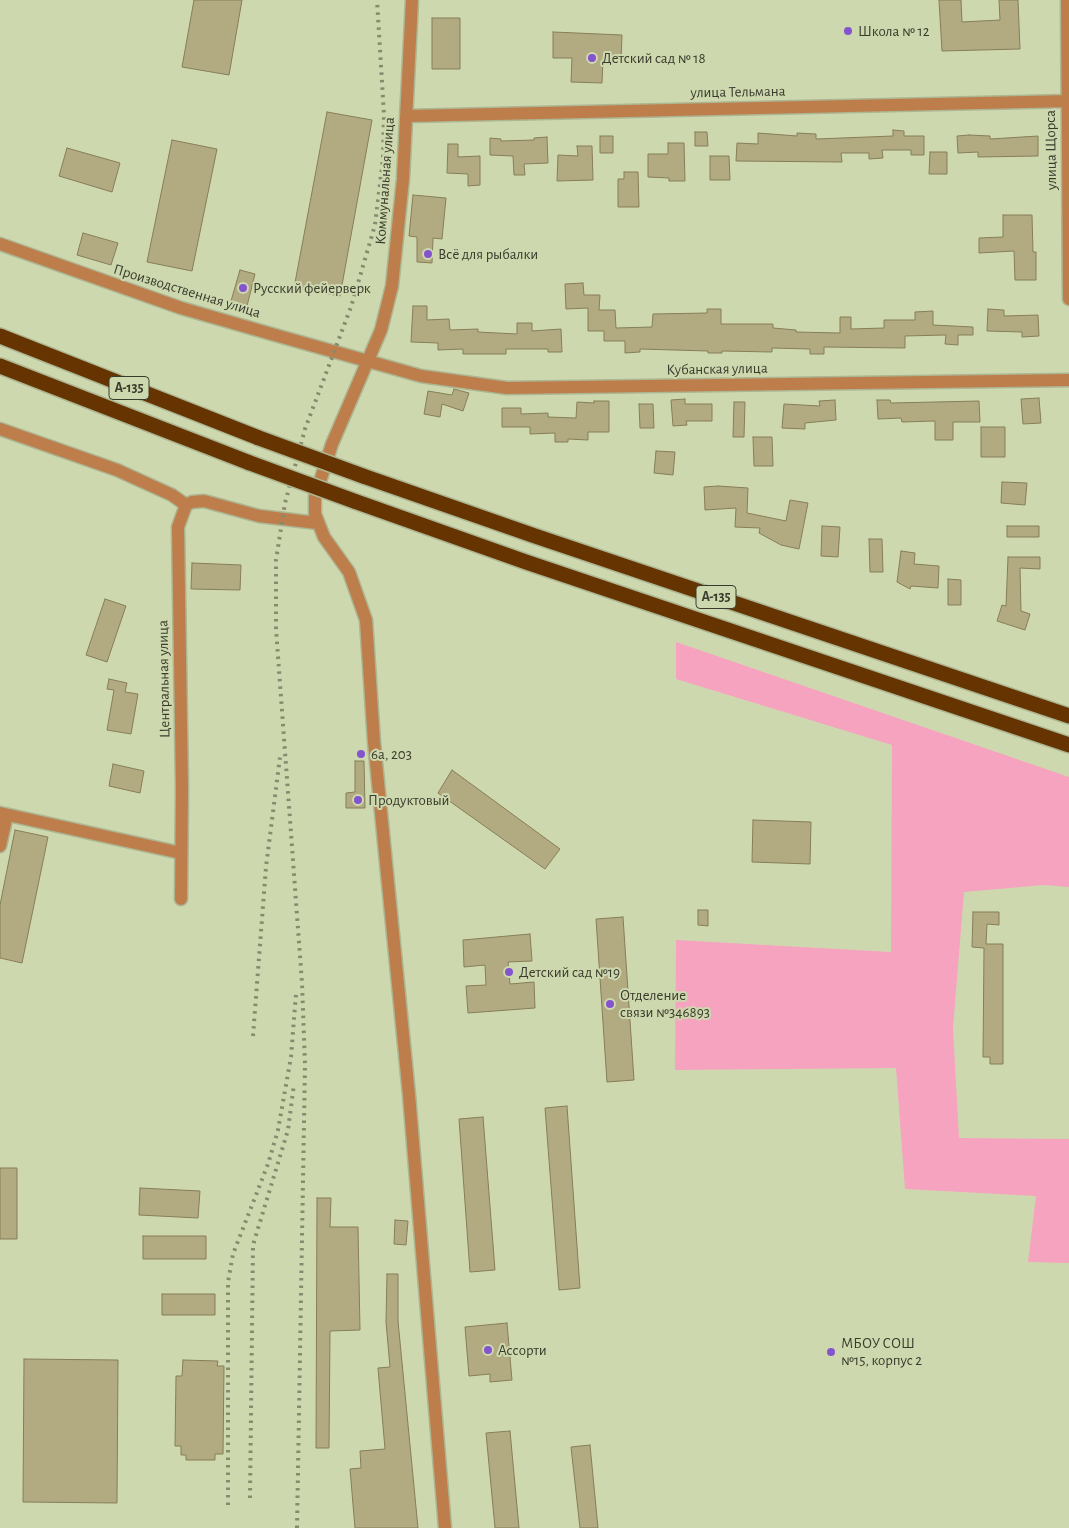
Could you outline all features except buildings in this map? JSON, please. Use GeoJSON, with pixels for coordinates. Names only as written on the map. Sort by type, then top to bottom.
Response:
{"type":"FeatureCollection","features":[{"type":"Feature","properties":{"kind":"highway","name":"А-135"},"geometry":{"type":"LineString","coordinates":[[0,336],[259,438],[364,476],[535,536],[1069,716]]}},
{"type":"Feature","properties":{"kind":"highway","name":"А-135"},"geometry":{"type":"LineString","coordinates":[[0,366],[250,463],[526,562],[1069,745]]}},
{"type":"Feature","properties":{"kind":"street","name":"Коммунальная улица"},"geometry":{"type":"LineString","coordinates":[[317,523],[315,497],[332,444],[381,330],[392,286],[407,116],[412,0]]}},
{"type":"Feature","properties":{"kind":"street","name":"улица Щорса"},"geometry":{"type":"LineString","coordinates":[[1067,0],[1069,300]]}},
{"type":"Feature","properties":{"kind":"street","name":"улица Тельмана"},"geometry":{"type":"LineString","coordinates":[[407,116],[1068,101]]}},
{"type":"Feature","properties":{"kind":"street","name":"Производственная улица"},"geometry":{"type":"LineString","coordinates":[[0,244],[180,308],[368,360]]}},
{"type":"Feature","properties":{"kind":"street","name":"Кубанская улица"},"geometry":{"type":"LineString","coordinates":[[368,360],[421,376],[507,388],[1069,380]]}},
{"type":"Feature","properties":{"kind":"street"},"geometry":{"type":"LineString","coordinates":[[0,429],[117,470],[172,494],[186,505],[192,502],[204,501],[259,516],[317,523],[349,572],[366,620],[374,742],[409,1095],[445,1528]]}},
{"type":"Feature","properties":{"kind":"street","name":"Центральная улица"},"geometry":{"type":"LineString","coordinates":[[181,899],[178,526],[186,505]]}},
{"type":"Feature","properties":{"kind":"street"},"geometry":{"type":"LineString","coordinates":[[0,846],[3,814],[181,853]]}},
{"type":"Feature","properties":{"kind":"shaded area"},"geometry":{"type":"Polygon","coordinates":[[[676,642],[1069,777],[1069,887],[1044,885],[964,892],[953,1028],[959,1138],[1069,1139],[1069,1263],[1028,1262],[1036,1196],[905,1189],[896,1068],[675,1070],[676,940],[891,952],[892,745],[676,679],[676,642]]]}},
{"type":"Feature","properties":{"kind":"railway"},"geometry":{"type":"LineString","coordinates":[[297,1528],[305,1065],[302,983],[276,629],[276,560],[285,503],[305,429],[351,307],[375,225],[383,159],[384,115],[377,0]]}},
{"type":"Feature","properties":{"kind":"railway"},"geometry":{"type":"LineString","coordinates":[[253,1036],[266,867],[280,757]]}},
{"type":"Feature","properties":{"kind":"railway"},"geometry":{"type":"LineString","coordinates":[[228,1505],[228,1282],[233,1254],[268,1164],[278,1130],[291,1057],[296,994]]}},
{"type":"Feature","properties":{"kind":"railway"},"geometry":{"type":"LineString","coordinates":[[250,1498],[253,1245],[288,1130],[294,1084]]}},
{"type":"Feature","properties":{"kind":"place","name":"Школа № 12"},"geometry":{"type":"Point","coordinates":[848,31]}},
{"type":"Feature","properties":{"kind":"place","name":"Детский сад № 18"},"geometry":{"type":"Point","coordinates":[592,58]}},
{"type":"Feature","properties":{"kind":"place","name":"Всё для рыбалки"},"geometry":{"type":"Point","coordinates":[428,254]}},
{"type":"Feature","properties":{"kind":"place","name":"Русский фейерверк"},"geometry":{"type":"Point","coordinates":[243,288]}},
{"type":"Feature","properties":{"kind":"place","name":"6a, 203"},"geometry":{"type":"Point","coordinates":[361,754]}},
{"type":"Feature","properties":{"kind":"place","name":"Продуктовый"},"geometry":{"type":"Point","coordinates":[358,800]}},
{"type":"Feature","properties":{"kind":"place","name":"Детский сад №19"},"geometry":{"type":"Point","coordinates":[509,972]}},
{"type":"Feature","properties":{"kind":"place","name":"Отделение связи №346893"},"geometry":{"type":"Point","coordinates":[610,1004]}},
{"type":"Feature","properties":{"kind":"place","name":"Ассорти"},"geometry":{"type":"Point","coordinates":[488,1350]}},
{"type":"Feature","properties":{"kind":"place","name":"МБОУ СОШ №15, корпус 2"},"geometry":{"type":"Point","coordinates":[831,1352]}}]}
